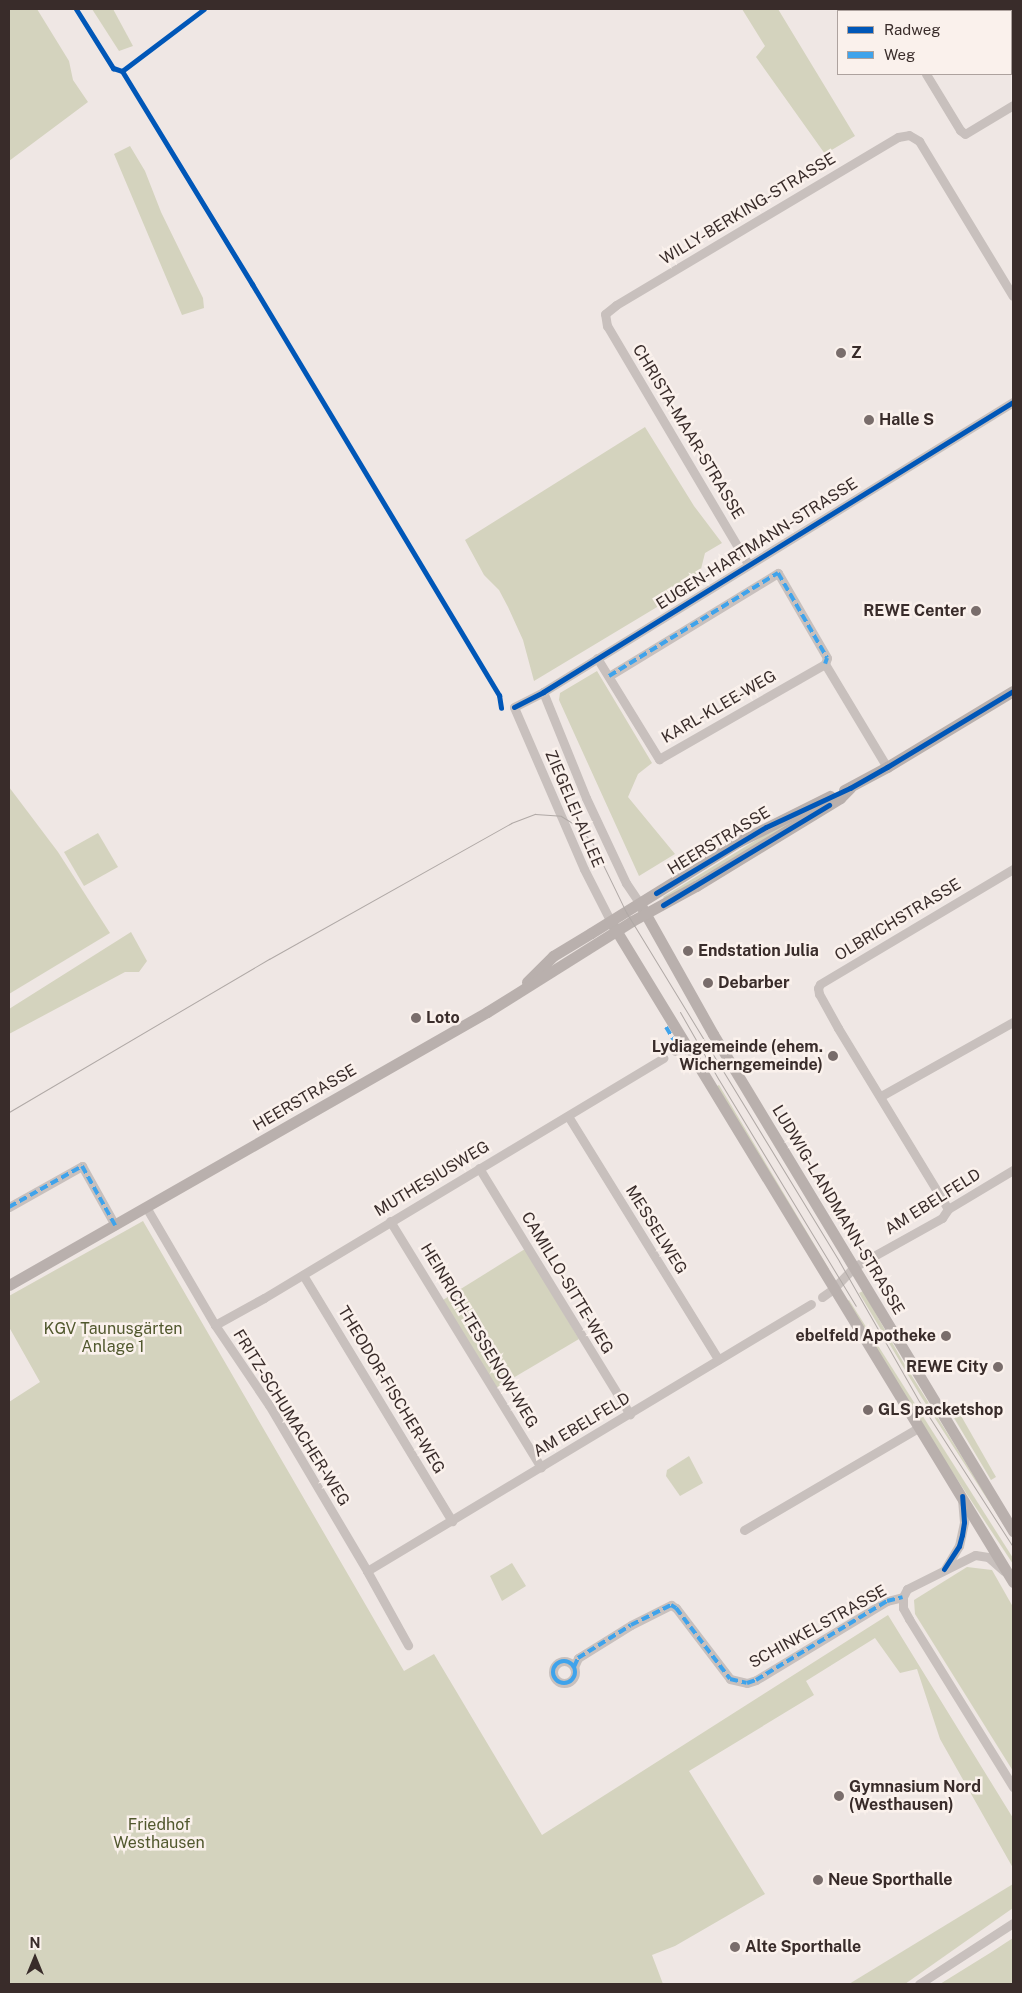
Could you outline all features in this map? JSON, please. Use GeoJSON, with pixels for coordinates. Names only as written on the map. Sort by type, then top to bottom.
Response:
{"type":"FeatureCollection","features":[{"type":"Feature","properties":{"kind":"main road","name":"HEERSTRASSE"},"geometry":{"type":"LineString","coordinates":[[9,1285],[510,996],[643,909],[696,886],[840,798],[850,788],[1013,691]]}},
{"type":"Feature","properties":{"kind":"main road","name":"LUDWIG-LANDMANN-STRASSE"},"geometry":{"type":"LineString","coordinates":[[643,909],[713,1034],[1013,1531]]}},
{"type":"Feature","properties":{"kind":"main road"},"geometry":{"type":"LineString","coordinates":[[614,927],[680,1049],[834,1289],[1011,1579]]}},
{"type":"Feature","properties":{"kind":"street"},"geometry":{"type":"LineString","coordinates":[[927,75],[960,130],[965,134],[1013,105]]}},
{"type":"Feature","properties":{"kind":"street","name":"WILLY-BERKING-STRASSE"},"geometry":{"type":"LineString","coordinates":[[605,314],[893,140],[910,136],[919,140],[1013,296]]}},
{"type":"Feature","properties":{"kind":"street","name":"CHRISTA-MAAR-STRASSE"},"geometry":{"type":"LineString","coordinates":[[605,314],[607,326],[748,564]]}},
{"type":"Feature","properties":{"kind":"street","name":"EUGEN-HARTMANN-STRASSE"},"geometry":{"type":"LineString","coordinates":[[514,707],[543,692],[1013,402]]}},
{"type":"Feature","properties":{"kind":"street"},"geometry":{"type":"LineString","coordinates":[[609,676],[778,574],[827,658],[825,664],[887,767]]}},
{"type":"Feature","properties":{"kind":"street","name":"KARL-KLEE-WEG"},"geometry":{"type":"LineString","coordinates":[[597,658],[659,758],[825,664]]}},
{"type":"Feature","properties":{"kind":"street","name":"ZIEGELEI-ALLEE"},"geometry":{"type":"LineString","coordinates":[[543,692],[586,798],[626,883],[643,909]]}},
{"type":"Feature","properties":{"kind":"street","name":"ZIEGELEI-ALLEE"},"geometry":{"type":"LineString","coordinates":[[514,707],[584,869],[614,927]]}},
{"type":"Feature","properties":{"kind":"street","name":"OLBRICHSTRASSE"},"geometry":{"type":"LineString","coordinates":[[948,1209],[826,1006],[818,988],[1013,870]]}},
{"type":"Feature","properties":{"kind":"street"},"geometry":{"type":"LineString","coordinates":[[881,1096],[1013,1022]]}},
{"type":"Feature","properties":{"kind":"street","name":"MUTHESIUSWEG"},"geometry":{"type":"LineString","coordinates":[[215,1325],[304,1274],[663,1058]]}},
{"type":"Feature","properties":{"kind":"street","name":"MESSELWEG"},"geometry":{"type":"LineString","coordinates":[[568,1116],[718,1359]]}},
{"type":"Feature","properties":{"kind":"street"},"geometry":{"type":"LineString","coordinates":[[9,1208],[82,1166],[115,1224]]}},
{"type":"Feature","properties":{"kind":"street","name":"CAMILLO-SITTE-WEG"},"geometry":{"type":"LineString","coordinates":[[479,1168],[630,1414]]}},
{"type":"Feature","properties":{"kind":"street","name":"AM EBELFELD"},"geometry":{"type":"LineString","coordinates":[[822,1297],[834,1289],[854,1267],[942,1218],[948,1209],[1013,1170]]}},
{"type":"Feature","properties":{"kind":"street","name":"FRITZ-SCHUMACHER-WEG"},"geometry":{"type":"LineString","coordinates":[[146,1207],[215,1325],[269,1405],[367,1571],[408,1645]]}},
{"type":"Feature","properties":{"kind":"street","name":"HEINRICH-TESSENOW-WEG"},"geometry":{"type":"LineString","coordinates":[[390,1221],[541,1467]]}},
{"type":"Feature","properties":{"kind":"street","name":"THEODOR-FISCHER-WEG"},"geometry":{"type":"LineString","coordinates":[[304,1274],[452,1521]]}},
{"type":"Feature","properties":{"kind":"street","name":"AM EBELFELD"},"geometry":{"type":"LineString","coordinates":[[367,1571],[811,1304]]}},
{"type":"Feature","properties":{"kind":"street"},"geometry":{"type":"LineString","coordinates":[[744,1530],[918,1428]]}},
{"type":"Feature","properties":{"kind":"street"},"geometry":{"type":"LineString","coordinates":[[944,1570],[959,1546],[962,1535],[964,1522],[962,1496]]}},
{"type":"Feature","properties":{"kind":"street","name":"SCHINKELSTRASSE"},"geometry":{"type":"LineString","coordinates":[[574,1667],[578,1658],[631,1625],[671,1605],[676,1608],[730,1679],[747,1683],[756,1680],[887,1601],[903,1597],[907,1589],[975,1555],[988,1557],[1011,1579]]}},
{"type":"Feature","properties":{"kind":"street"},"geometry":{"type":"LineString","coordinates":[[903,1597],[903,1608],[909,1619],[1013,1787]]}},
{"type":"Feature","properties":{"kind":"street"},"geometry":{"type":"LineString","coordinates":[[919,1984],[1013,1923]]}},
{"type":"Feature","properties":{"kind":"green space"},"geometry":{"type":"Polygon","coordinates":[[[9,9],[37,9],[69,61],[73,80],[88,102],[9,161],[9,9]]]}},
{"type":"Feature","properties":{"kind":"green space"},"geometry":{"type":"Polygon","coordinates":[[[92,9],[113,9],[133,46],[119,51],[92,9]]]}},
{"type":"Feature","properties":{"kind":"green space"},"geometry":{"type":"Polygon","coordinates":[[[742,9],[778,9],[855,136],[825,154],[756,57],[765,46],[742,9]]]}},
{"type":"Feature","properties":{"kind":"green space"},"geometry":{"type":"Polygon","coordinates":[[[130,146],[145,171],[161,212],[203,298],[204,308],[182,315],[114,154],[130,146]]]}},
{"type":"Feature","properties":{"kind":"green space"},"geometry":{"type":"Polygon","coordinates":[[[645,427],[694,506],[722,543],[705,553],[701,569],[702,580],[534,681],[523,640],[508,607],[499,590],[484,575],[465,540],[645,427]]]}},
{"type":"Feature","properties":{"kind":"green space"},"geometry":{"type":"Polygon","coordinates":[[[597,671],[652,763],[638,774],[628,797],[675,854],[639,876],[559,700],[560,693],[597,671]]]}},
{"type":"Feature","properties":{"kind":"green space"},"geometry":{"type":"Polygon","coordinates":[[[9,787],[58,852],[110,933],[9,994],[9,787]]]}},
{"type":"Feature","properties":{"kind":"green space"},"geometry":{"type":"Polygon","coordinates":[[[815,809],[665,899],[663,897],[789,820],[815,809]]]}},
{"type":"Feature","properties":{"kind":"green space"},"geometry":{"type":"Polygon","coordinates":[[[98,833],[118,867],[84,886],[64,852],[98,833]]]}},
{"type":"Feature","properties":{"kind":"green space"},"geometry":{"type":"Polygon","coordinates":[[[131,932],[147,961],[139,972],[125,972],[9,1034],[9,1009],[131,932]]]}},
{"type":"Feature","properties":{"kind":"green space"},"geometry":{"type":"Polygon","coordinates":[[[719,1085],[829,1269],[827,1270],[717,1086],[719,1085]]]}},
{"type":"Feature","properties":{"kind":"green space","name":"Friedhof Westhausen"},"geometry":{"type":"Polygon","coordinates":[[[143,1221],[404,1671],[434,1654],[542,1835],[888,1615],[1013,1818],[1013,1868],[940,1739],[917,1669],[900,1673],[875,1638],[806,1681],[814,1695],[689,1771],[765,1894],[675,1946],[652,1955],[663,1984],[9,1984],[9,1402],[40,1382],[9,1327],[9,1296],[143,1221]]]}},
{"type":"Feature","properties":{"kind":"green space"},"geometry":{"type":"Polygon","coordinates":[[[525,1249],[579,1339],[496,1388],[443,1300],[525,1249]]]}},
{"type":"Feature","properties":{"kind":"green space"},"geometry":{"type":"Polygon","coordinates":[[[863,1291],[902,1360],[1013,1539],[920,1395],[859,1293],[863,1291]]]}},
{"type":"Feature","properties":{"kind":"green space"},"geometry":{"type":"Polygon","coordinates":[[[849,1300],[1013,1558],[1013,1564],[947,1464],[846,1302],[849,1300]]]}},
{"type":"Feature","properties":{"kind":"green space"},"geometry":{"type":"Polygon","coordinates":[[[960,1414],[996,1477],[991,1480],[954,1418],[960,1414]]]}},
{"type":"Feature","properties":{"kind":"green space"},"geometry":{"type":"Polygon","coordinates":[[[689,1456],[703,1483],[680,1496],[666,1476],[667,1470],[689,1456]]]}},
{"type":"Feature","properties":{"kind":"green space"},"geometry":{"type":"Polygon","coordinates":[[[512,1563],[526,1586],[502,1601],[490,1576],[512,1563]]]}},
{"type":"Feature","properties":{"kind":"green space"},"geometry":{"type":"Polygon","coordinates":[[[967,1567],[992,1570],[1013,1607],[1013,1771],[915,1614],[914,1600],[967,1567]]]}},
{"type":"Feature","properties":{"kind":"green space"},"geometry":{"type":"Polygon","coordinates":[[[1013,1884],[1013,1908],[905,1984],[849,1984],[1013,1884]]]}},
{"type":"Feature","properties":{"kind":"green space"},"geometry":{"type":"Polygon","coordinates":[[[1013,1938],[1013,1984],[940,1984],[990,1953],[1013,1938]]]}},
{"type":"Feature","properties":{"kind":"tram line"},"geometry":{"type":"LineString","coordinates":[[9,1112],[269,959],[511,823],[535,814],[561,816],[580,828],[593,844],[626,912],[839,1261],[919,1401],[1013,1547]]}},
{"type":"Feature","properties":{"kind":"tram line"},"geometry":{"type":"LineString","coordinates":[[680,1012],[856,1306]]}},
{"type":"Feature","properties":{"kind":"marked path"},"geometry":{"type":"LineString","coordinates":[[609,676],[778,573],[827,658],[825,664]]}},
{"type":"Feature","properties":{"kind":"marked path"},"geometry":{"type":"LineString","coordinates":[[666,1027],[675,1042]]}},
{"type":"Feature","properties":{"kind":"marked path"},"geometry":{"type":"LineString","coordinates":[[9,1207],[82,1166],[115,1225]]}},
{"type":"Feature","properties":{"kind":"marked path"},"geometry":{"type":"LineString","coordinates":[[574,1667],[578,1658],[631,1625],[671,1605],[676,1608],[730,1679],[747,1683],[756,1680],[887,1601],[903,1597]]}},
{"type":"Feature","properties":{"kind":"marked path"},"geometry":{"type":"LineString","coordinates":[[564,1661],[572,1664],[575,1672],[572,1680],[564,1683],[556,1680],[553,1672],[556,1664],[564,1661]]}},
{"type":"Feature","properties":{"kind":"cycle path"},"geometry":{"type":"LineString","coordinates":[[76,9],[113,68],[122,71],[252,284],[499,695],[501,708]]}},
{"type":"Feature","properties":{"kind":"cycle path"},"geometry":{"type":"LineString","coordinates":[[122,71],[204,9]]}},
{"type":"Feature","properties":{"kind":"cycle path"},"geometry":{"type":"LineString","coordinates":[[514,707],[543,692],[1013,402]]}},
{"type":"Feature","properties":{"kind":"cycle path"},"geometry":{"type":"LineString","coordinates":[[656,893],[766,827],[850,788],[1013,691]]}},
{"type":"Feature","properties":{"kind":"cycle path"},"geometry":{"type":"LineString","coordinates":[[663,905],[829,805]]}},
{"type":"Feature","properties":{"kind":"cycle path"},"geometry":{"type":"LineString","coordinates":[[944,1569],[959,1546],[962,1535],[964,1522],[962,1496]]}},
{"type":"Feature","properties":{"kind":"place","name":"Z"},"geometry":{"type":"Point","coordinates":[841,353]}},
{"type":"Feature","properties":{"kind":"place","name":"Halle S"},"geometry":{"type":"Point","coordinates":[869,420]}},
{"type":"Feature","properties":{"kind":"place","name":"REWE Center"},"geometry":{"type":"Point","coordinates":[976,611]}},
{"type":"Feature","properties":{"kind":"place","name":"Endstation Julia"},"geometry":{"type":"Point","coordinates":[688,951]}},
{"type":"Feature","properties":{"kind":"place","name":"Debarber"},"geometry":{"type":"Point","coordinates":[708,983]}},
{"type":"Feature","properties":{"kind":"place","name":"Loto"},"geometry":{"type":"Point","coordinates":[416,1018]}},
{"type":"Feature","properties":{"kind":"place","name":"Lydiagemeinde (ehem. Wicherngemeinde)"},"geometry":{"type":"Point","coordinates":[833,1056]}},
{"type":"Feature","properties":{"kind":"place","name":"ebelfeld Apotheke"},"geometry":{"type":"Point","coordinates":[946,1336]}},
{"type":"Feature","properties":{"kind":"place","name":"REWE City"},"geometry":{"type":"Point","coordinates":[998,1367]}},
{"type":"Feature","properties":{"kind":"place","name":"GLS packetshop"},"geometry":{"type":"Point","coordinates":[868,1410]}},
{"type":"Feature","properties":{"kind":"place","name":"Gymnasium Nord (Westhausen)"},"geometry":{"type":"Point","coordinates":[839,1796]}},
{"type":"Feature","properties":{"kind":"place","name":"Neue Sporthalle"},"geometry":{"type":"Point","coordinates":[818,1880]}},
{"type":"Feature","properties":{"kind":"place","name":"Alte Sporthalle"},"geometry":{"type":"Point","coordinates":[735,1947]}},
{"type":"Feature","properties":{"kind":"park label","name":"KGV Taunusgärten Anlage 1"},"geometry":{"type":"Point","coordinates":[113,1338]}}]}
